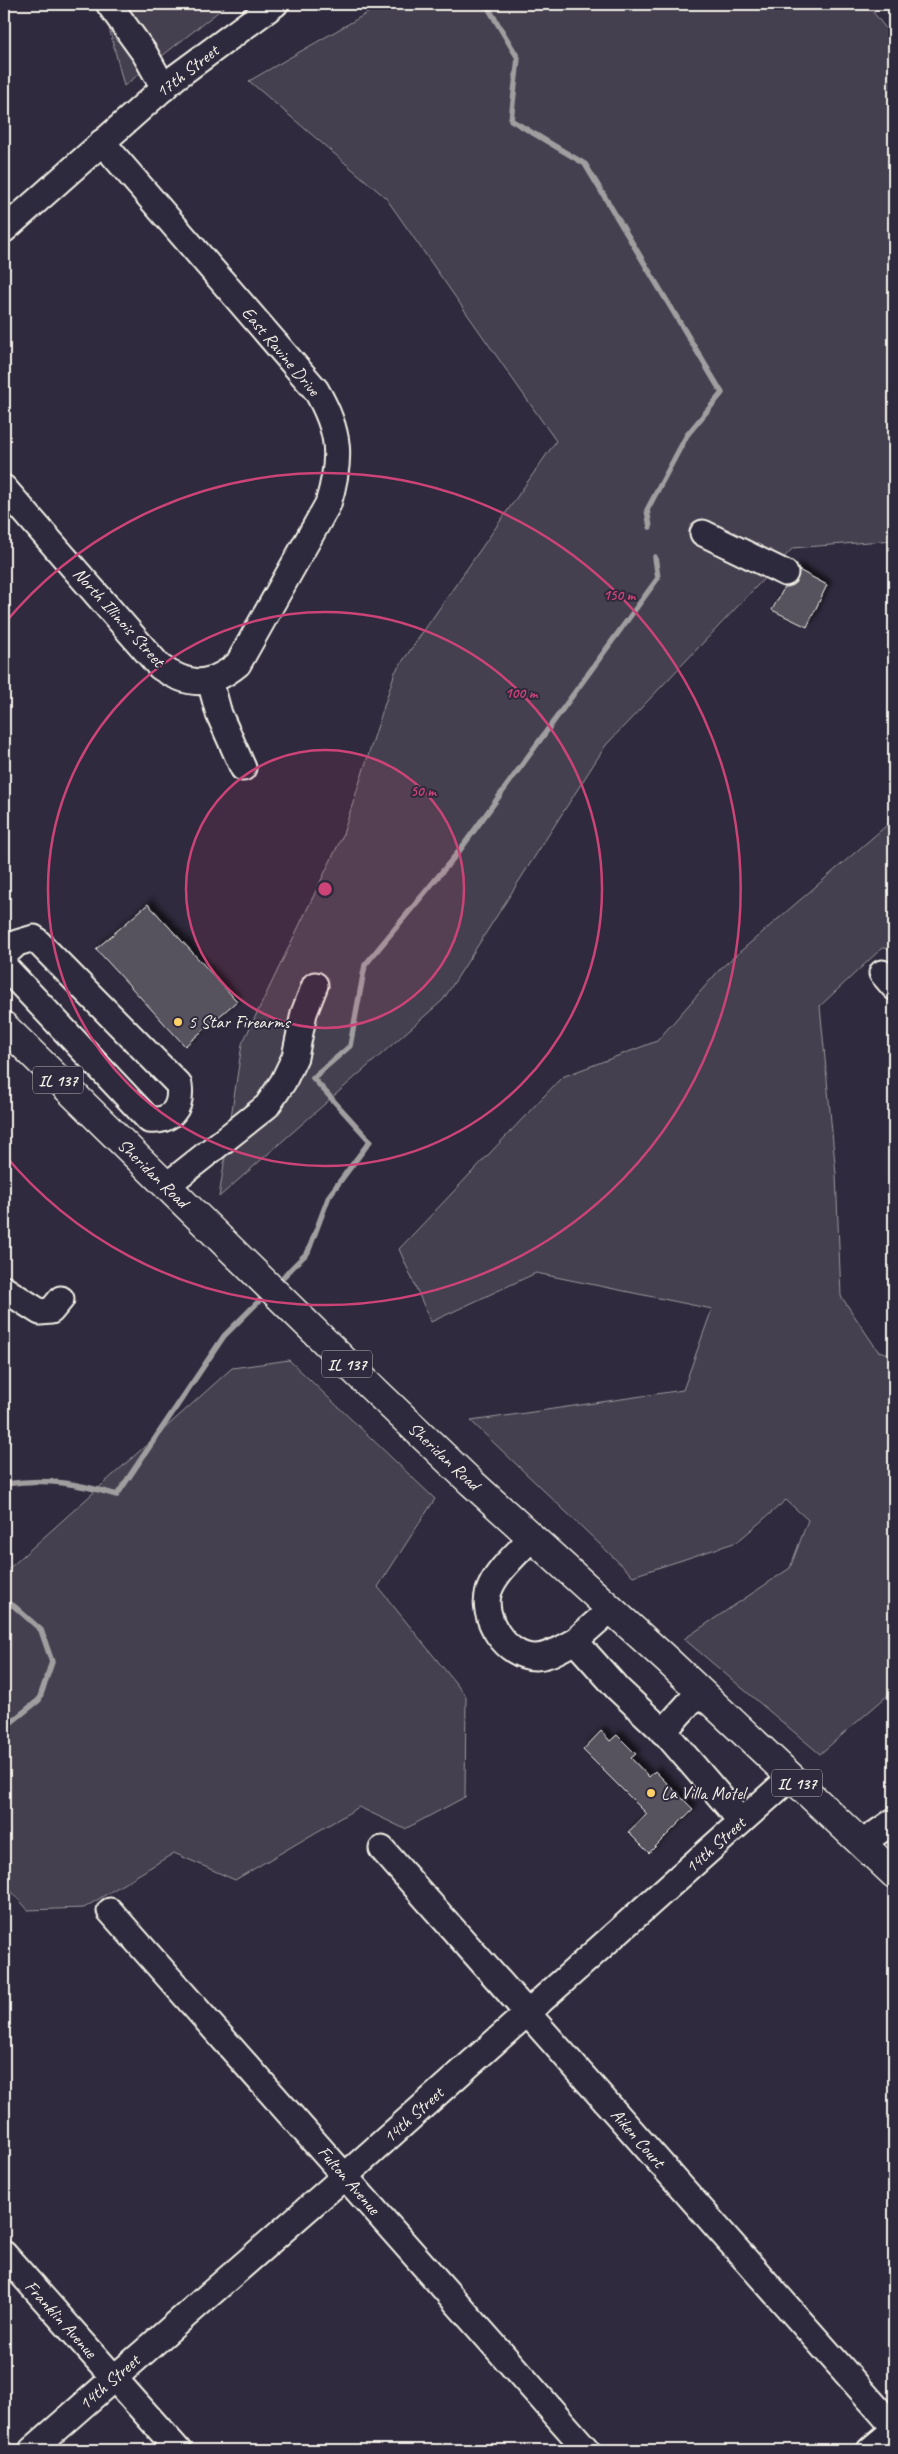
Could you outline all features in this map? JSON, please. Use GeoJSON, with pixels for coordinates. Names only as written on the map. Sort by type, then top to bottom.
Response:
{"type":"FeatureCollection","features":[{"type":"Feature","properties":{"kind":"main road","name":"Sheridan Road"},"geometry":{"type":"LineString","coordinates":[[7,1036],[166,1186],[362,1379],[894,1874]]}},
{"type":"Feature","properties":{"kind":"street"},"geometry":{"type":"LineString","coordinates":[[109,4],[146,54],[164,88]]}},
{"type":"Feature","properties":{"kind":"street","name":"17th Street"},"geometry":{"type":"LineString","coordinates":[[4,230],[164,88],[275,4]]}},
{"type":"Feature","properties":{"kind":"street","name":"East Ravine Drive"},"geometry":{"type":"LineString","coordinates":[[102,142],[316,390],[329,412],[336,436],[338,460],[336,480],[328,504],[249,645]]}},
{"type":"Feature","properties":{"kind":"street","name":"North Illinois Street"},"geometry":{"type":"LineString","coordinates":[[4,488],[160,667],[178,679],[193,682],[210,681],[224,676],[238,664],[249,645]]}},
{"type":"Feature","properties":{"kind":"street"},"geometry":{"type":"LineString","coordinates":[[703,533],[785,572]]}},
{"type":"Feature","properties":{"kind":"street"},"geometry":{"type":"LineString","coordinates":[[210,681],[220,714],[243,768]]}},
{"type":"Feature","properties":{"kind":"street"},"geometry":{"type":"LineString","coordinates":[[4,955],[17,943],[34,938],[179,1086],[181,1098],[173,1113],[160,1121],[149,1120],[4,966]]}},
{"type":"Feature","properties":{"kind":"street"},"geometry":{"type":"LineString","coordinates":[[166,1186],[266,1106],[283,1082],[295,1056],[304,1013],[315,985]]}},
{"type":"Feature","properties":{"kind":"street"},"geometry":{"type":"LineString","coordinates":[[4,1289],[40,1312],[51,1311],[61,1298]]}},
{"type":"Feature","properties":{"kind":"street"},"geometry":{"type":"LineString","coordinates":[[532,1537],[507,1564],[489,1590],[486,1606],[492,1625],[510,1646],[522,1654],[534,1657],[550,1654],[575,1641],[611,1609]]}},
{"type":"Feature","properties":{"kind":"street"},"geometry":{"type":"LineString","coordinates":[[575,1641],[618,1689],[663,1732],[741,1821]]}},
{"type":"Feature","properties":{"kind":"street"},"geometry":{"type":"LineString","coordinates":[[663,1732],[700,1692]]}},
{"type":"Feature","properties":{"kind":"street","name":"14th Street"},"geometry":{"type":"LineString","coordinates":[[32,2450],[345,2176],[791,1777]]}},
{"type":"Feature","properties":{"kind":"street"},"geometry":{"type":"LineString","coordinates":[[862,1843],[894,1821]]}},
{"type":"Feature","properties":{"kind":"street","name":"Aiken Court"},"geometry":{"type":"LineString","coordinates":[[382,1849],[894,2429]]}},
{"type":"Feature","properties":{"kind":"street","name":"Fulton Avenue"},"geometry":{"type":"LineString","coordinates":[[110,1910],[587,2450]]}},
{"type":"Feature","properties":{"kind":"street","name":"Franklin Avenue"},"geometry":{"type":"LineString","coordinates":[[4,2254],[178,2450]]}},
{"type":"Feature","properties":{"kind":"street"},"geometry":{"type":"LineString","coordinates":[[870,2450],[894,2429]]}},
{"type":"Feature","properties":{"kind":"shaded area"},"geometry":{"type":"Polygon","coordinates":[[[103,4],[228,4],[124,86],[103,4]]]}},
{"type":"Feature","properties":{"kind":"shaded area"},"geometry":{"type":"Polygon","coordinates":[[[383,4],[867,4],[894,39],[894,540],[793,548],[606,745],[443,1000],[219,1197],[242,1044],[342,837],[395,672],[556,441],[386,198],[249,81],[383,4]]]}},
{"type":"Feature","properties":{"kind":"shaded area"},"geometry":{"type":"Polygon","coordinates":[[[894,819],[894,949],[882,948],[820,1006],[836,1174],[841,1296],[878,1351],[894,1355],[894,1690],[820,1754],[684,1639],[790,1568],[808,1520],[786,1500],[737,1542],[633,1576],[471,1421],[683,1390],[712,1309],[536,1273],[431,1322],[399,1249],[562,1077],[657,1041],[721,968],[894,819]]]}},
{"type":"Feature","properties":{"kind":"shaded area"},"geometry":{"type":"Polygon","coordinates":[[[289,1360],[435,1499],[378,1587],[466,1696],[465,1797],[405,1829],[359,1807],[235,1880],[174,1853],[84,1908],[28,1910],[4,1883],[4,1573],[232,1368],[289,1360]]]}},
{"type":"Feature","properties":{"kind":"building"},"geometry":{"type":"Polygon","coordinates":[[[795,568],[827,585],[807,627],[772,610],[795,568]]]}},
{"type":"Feature","properties":{"kind":"building"},"geometry":{"type":"Polygon","coordinates":[[[148,904],[237,1001],[185,1046],[96,949],[148,904]]]}},
{"type":"Feature","properties":{"kind":"building","name":"La Villa Motel"},"geometry":{"type":"Polygon","coordinates":[[[601,1731],[610,1741],[617,1735],[636,1754],[631,1758],[649,1777],[655,1771],[693,1809],[649,1853],[628,1832],[647,1814],[583,1750],[601,1731]]]}},
{"type":"Feature","properties":{"kind":"waterway"},"geometry":{"type":"LineString","coordinates":[[486,4],[518,58],[511,120],[585,164],[722,393],[687,435],[647,510],[650,527]]}},
{"type":"Feature","properties":{"kind":"waterway"},"geometry":{"type":"LineString","coordinates":[[283,1277],[308,1252],[329,1196],[370,1141],[313,1078],[350,1046],[365,965],[460,850],[658,578],[655,557]]}},
{"type":"Feature","properties":{"kind":"waterway"},"geometry":{"type":"LineString","coordinates":[[4,1495],[5,1484],[20,1482],[62,1483],[88,1487],[117,1495],[224,1336],[259,1301]]}},
{"type":"Feature","properties":{"kind":"waterway"},"geometry":{"type":"LineString","coordinates":[[4,1602],[14,1606],[41,1630],[52,1662],[39,1700],[10,1723],[4,1723]]}},
{"type":"Feature","properties":{"kind":"place","name":"5 Star Firearms"},"geometry":{"type":"Point","coordinates":[178,1022]}},
{"type":"Feature","properties":{"kind":"place","name":"La Villa Motel"},"geometry":{"type":"Point","coordinates":[651,1793]}}]}
